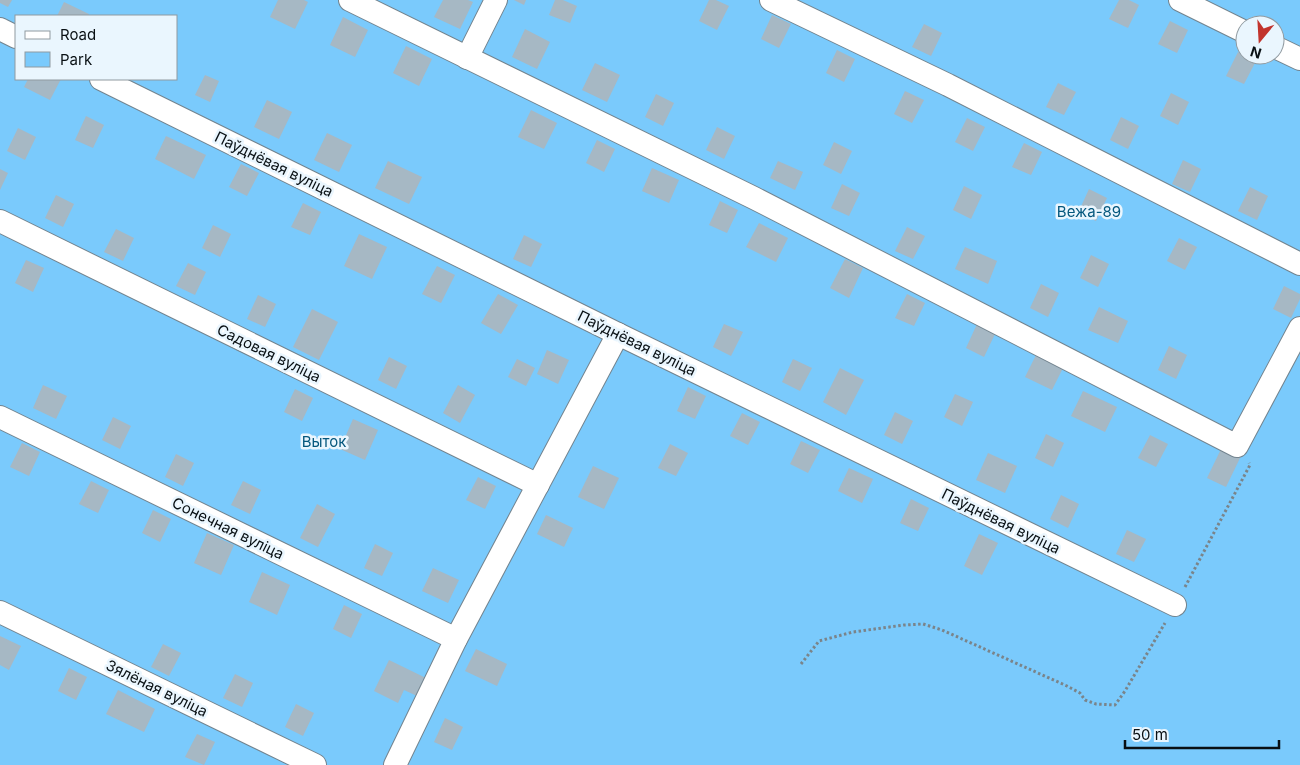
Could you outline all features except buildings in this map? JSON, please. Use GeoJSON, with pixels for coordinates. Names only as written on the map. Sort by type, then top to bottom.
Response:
{"type":"FeatureCollection","features":[{"type":"Feature","properties":{"kind":"street"},"geometry":{"type":"LineString","coordinates":[[350,0],[754,198],[1237,446],[1300,328]]}},
{"type":"Feature","properties":{"kind":"street"},"geometry":{"type":"LineString","coordinates":[[468,58],[496,0]]}},
{"type":"Feature","properties":{"kind":"street"},"geometry":{"type":"LineString","coordinates":[[771,0],[948,85],[1300,264]]}},
{"type":"Feature","properties":{"kind":"street"},"geometry":{"type":"LineString","coordinates":[[1180,0],[1235,27]]}},
{"type":"Feature","properties":{"kind":"street"},"geometry":{"type":"LineString","coordinates":[[0,29],[15,36]]}},
{"type":"Feature","properties":{"kind":"street"},"geometry":{"type":"LineString","coordinates":[[1285,52],[1300,60]]}},
{"type":"Feature","properties":{"kind":"street","name":"Паўднёвая вуліца"},"geometry":{"type":"LineString","coordinates":[[103,80],[1175,606]]}},
{"type":"Feature","properties":{"kind":"street","name":"Садовая вуліца"},"geometry":{"type":"LineString","coordinates":[[0,221],[538,485]]}},
{"type":"Feature","properties":{"kind":"street"},"geometry":{"type":"LineString","coordinates":[[395,765],[456,639],[618,334]]}},
{"type":"Feature","properties":{"kind":"street","name":"Сонечная вуліца"},"geometry":{"type":"LineString","coordinates":[[0,416],[456,639]]}},
{"type":"Feature","properties":{"kind":"street","name":"Зялёная вуліца"},"geometry":{"type":"LineString","coordinates":[[0,612],[314,765]]}},
{"type":"Feature","properties":{"kind":"path"},"geometry":{"type":"LineString","coordinates":[[801,664],[818,641],[853,632],[923,624],[942,630],[1067,686],[1080,693],[1085,700],[1096,704],[1115,705],[1175,606],[1250,465],[1237,446]]}},
{"type":"Feature","properties":{"kind":"green space"},"geometry":{"type":"Polygon","coordinates":[[[0,0],[1300,0],[1300,348],[1237,459],[1300,353],[1300,765],[0,765],[0,0]]]}},
{"type":"Feature","properties":{"kind":"park label","name":"Вежа-89"},"geometry":{"type":"Point","coordinates":[1089,211]}},
{"type":"Feature","properties":{"kind":"park label","name":"Выток"},"geometry":{"type":"Point","coordinates":[324,441]}}]}
